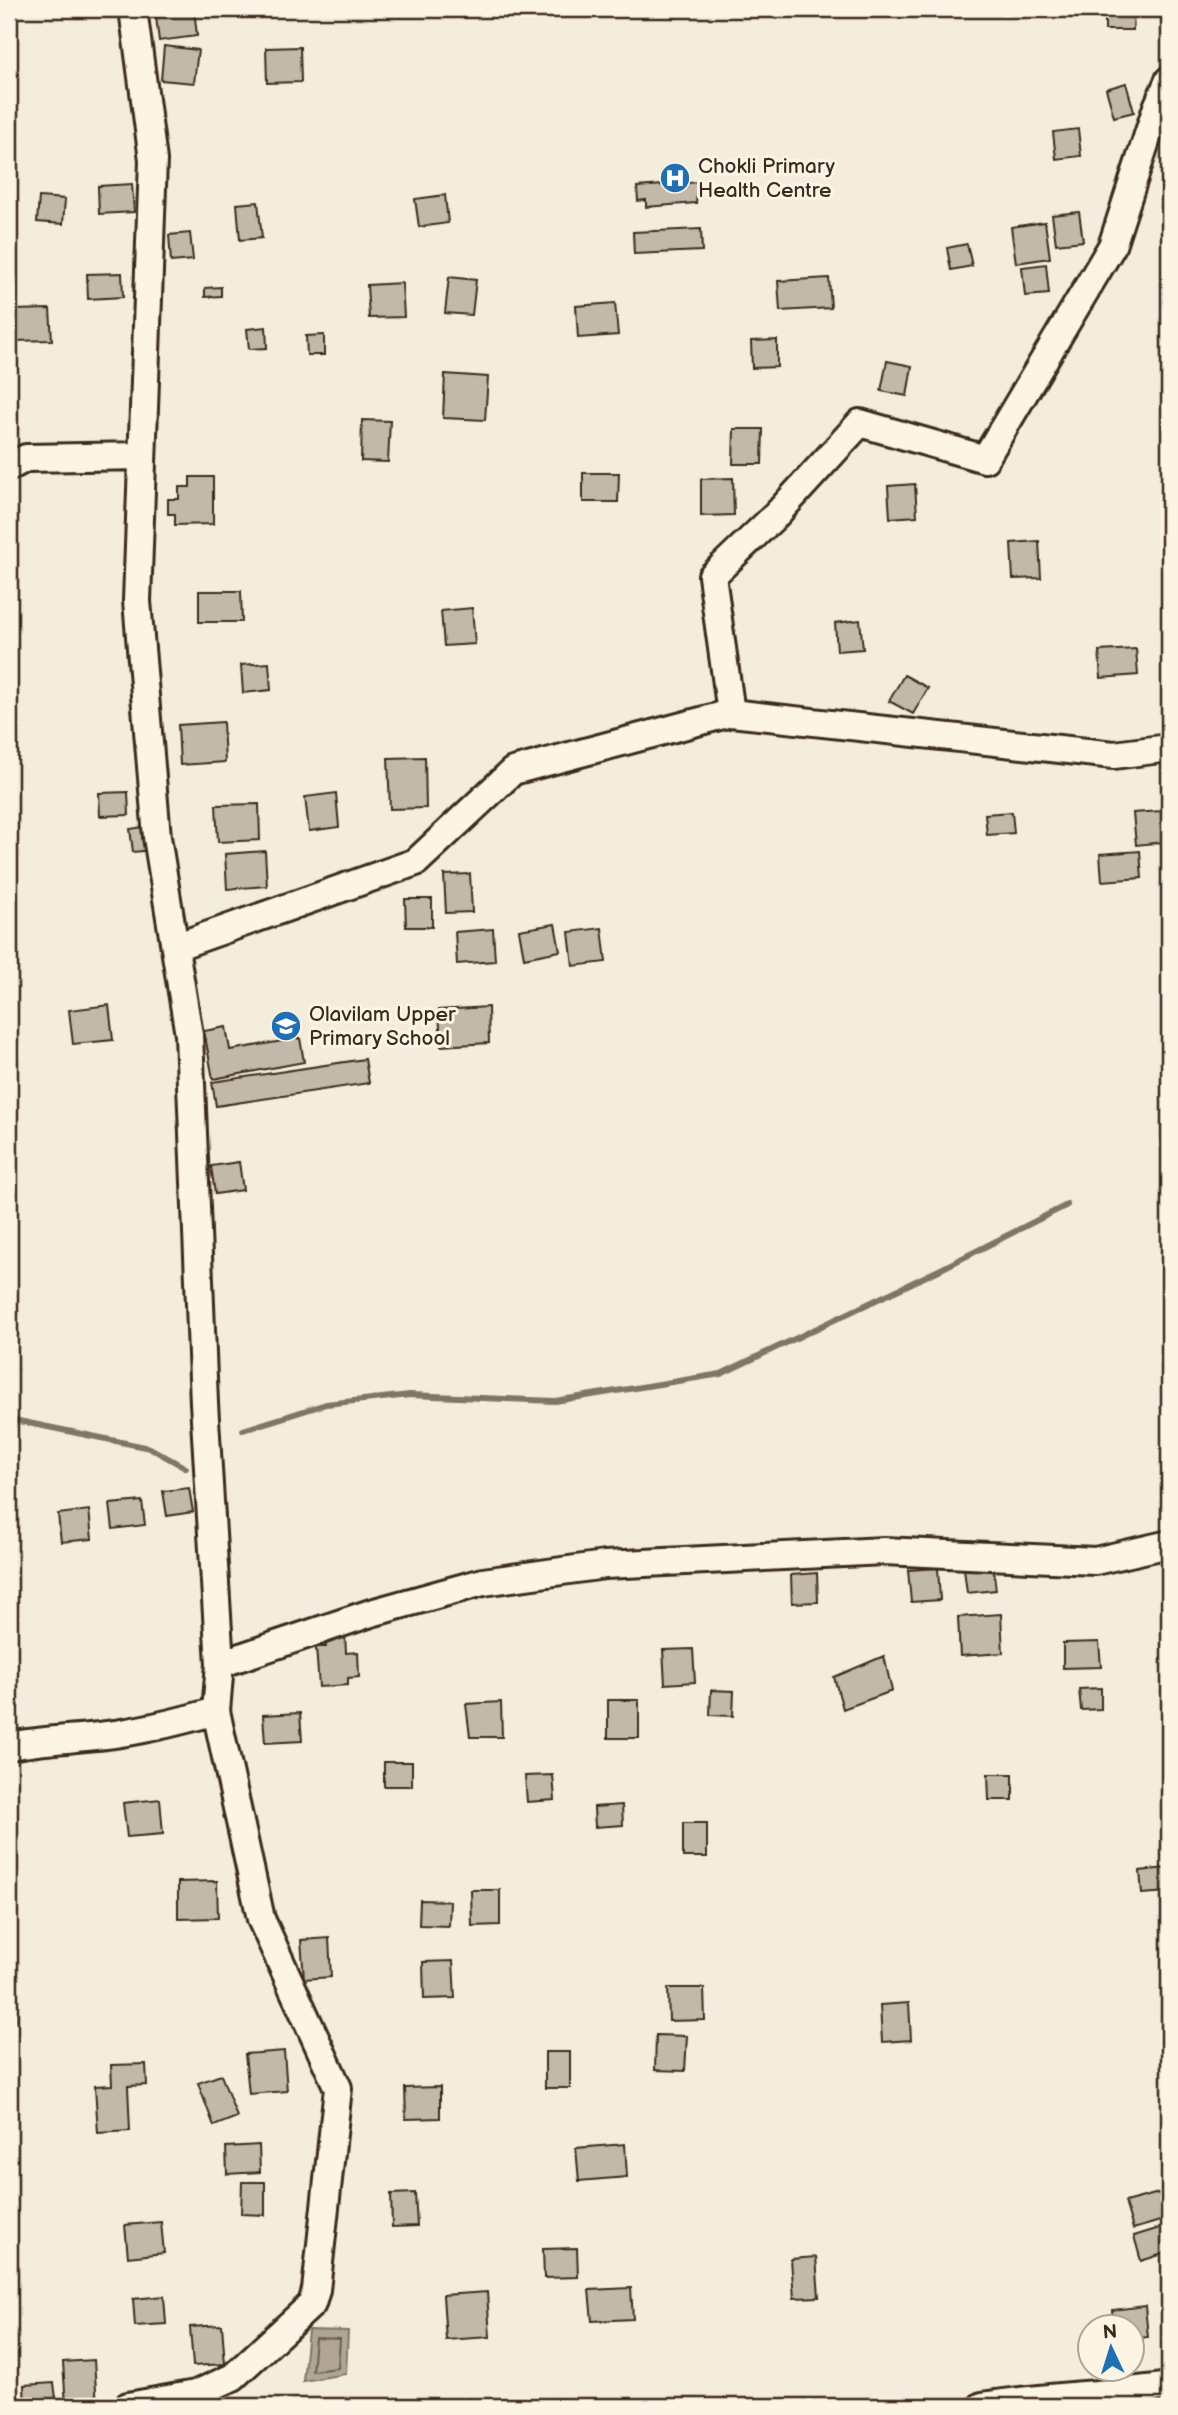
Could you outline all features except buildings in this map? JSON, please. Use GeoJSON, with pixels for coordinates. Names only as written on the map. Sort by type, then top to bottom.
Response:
{"type":"FeatureCollection","features":[{"type":"Feature","properties":{"kind":"street"},"geometry":{"type":"LineString","coordinates":[[128,2406],[197,2393],[233,2377],[312,2304],[316,2290],[338,2088],[261,1919],[216,1711],[220,1664],[204,1403],[189,1035],[157,837],[137,601],[153,160],[133,9]]}},
{"type":"Feature","properties":{"kind":"street"},"geometry":{"type":"LineString","coordinates":[[731,713],[712,576],[776,515],[860,423],[985,458],[1112,246],[1157,107],[1169,80]]}},
{"type":"Feature","properties":{"kind":"street"},"geometry":{"type":"LineString","coordinates":[[9,467],[26,458],[142,456]]}},
{"type":"Feature","properties":{"kind":"street"},"geometry":{"type":"LineString","coordinates":[[175,947],[416,862],[513,771],[731,713],[1114,755],[1169,748]]}},
{"type":"Feature","properties":{"kind":"street"},"geometry":{"type":"LineString","coordinates":[[220,1664],[371,1613],[483,1582],[605,1565],[884,1551],[1095,1561],[1169,1544]]}},
{"type":"Feature","properties":{"kind":"street"},"geometry":{"type":"LineString","coordinates":[[9,1746],[53,1738],[73,1739],[122,1733],[216,1711]]}},
{"type":"Feature","properties":{"kind":"street"},"geometry":{"type":"LineString","coordinates":[[982,2406],[1041,2396],[1121,2393],[1169,2386]]}},
{"type":"Feature","properties":{"kind":"water"},"geometry":{"type":"Polygon","coordinates":[[[308,2330],[348,2331],[346,2374],[303,2381],[308,2330]]]}},
{"type":"Feature","properties":{"kind":"waterway"},"geometry":{"type":"LineString","coordinates":[[243,1430],[326,1404],[410,1395],[555,1401],[721,1374],[941,1269],[1067,1205]]}},
{"type":"Feature","properties":{"kind":"waterway"},"geometry":{"type":"LineString","coordinates":[[9,1419],[150,1448],[186,1468]]}},
{"type":"Feature","properties":{"kind":"place","name":"Chokli Primary Health Centre"},"geometry":{"type":"Point","coordinates":[675,178]}},
{"type":"Feature","properties":{"kind":"place","name":"Olavilam Upper Primary School"},"geometry":{"type":"Point","coordinates":[286,1026]}}]}
